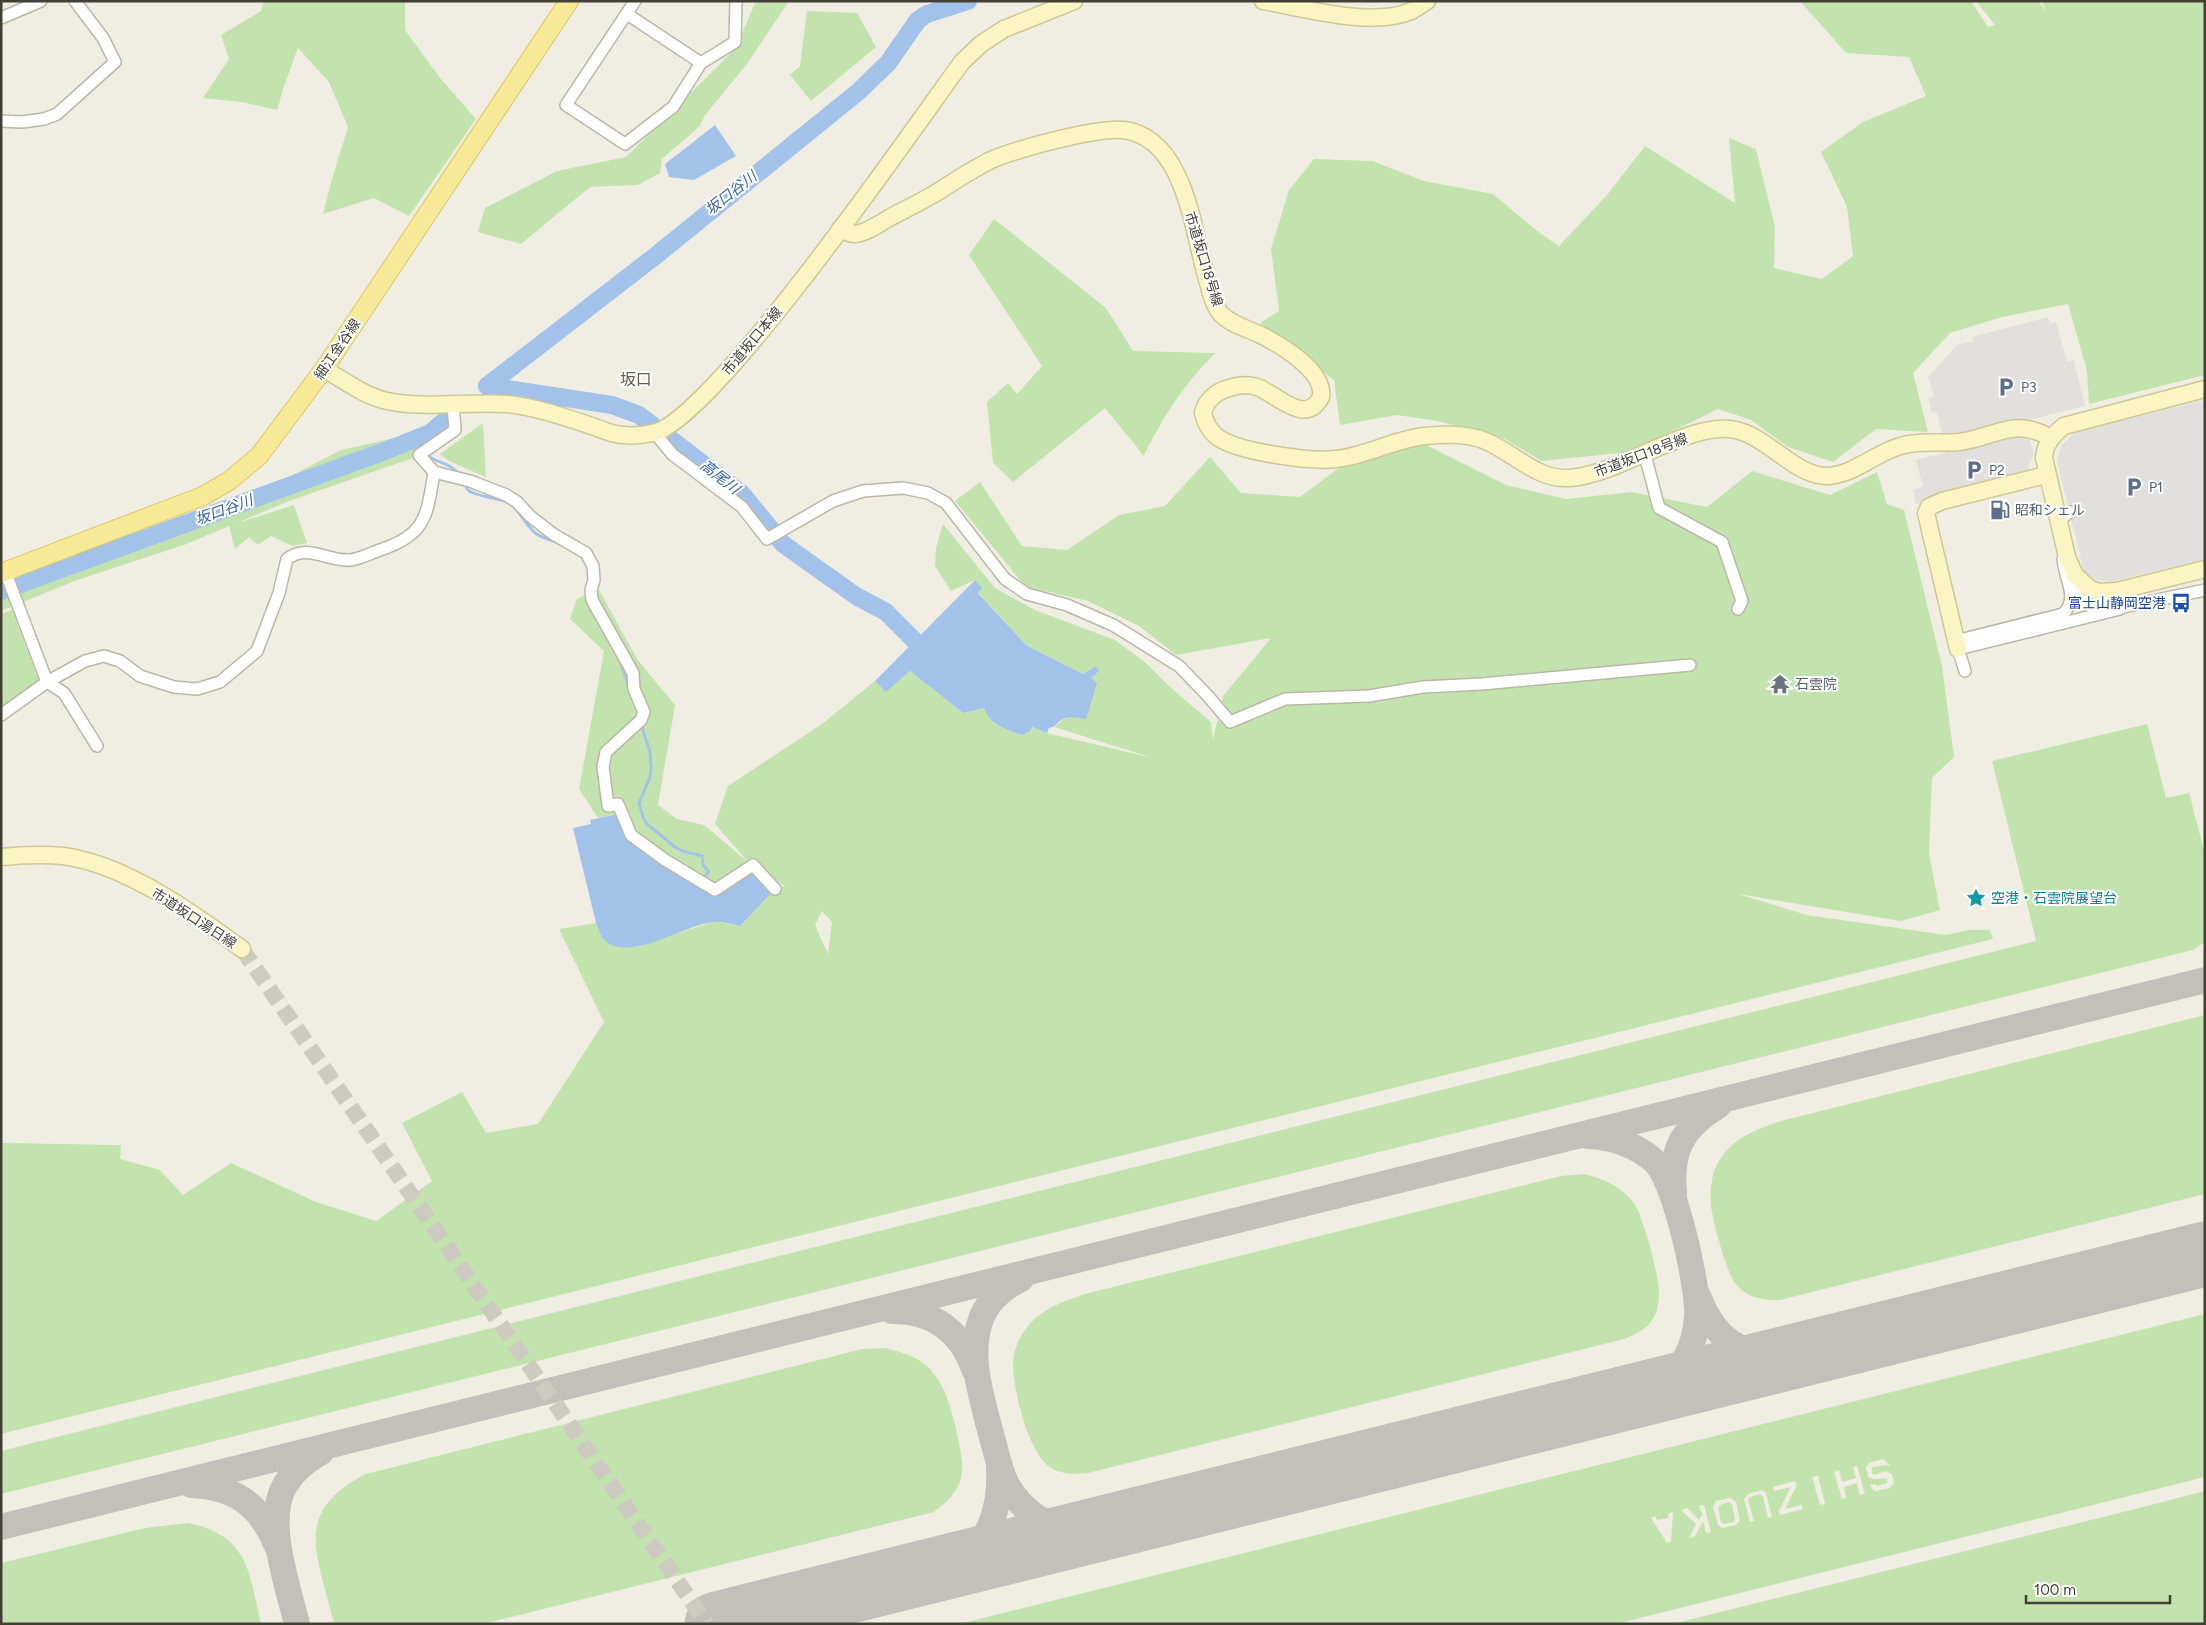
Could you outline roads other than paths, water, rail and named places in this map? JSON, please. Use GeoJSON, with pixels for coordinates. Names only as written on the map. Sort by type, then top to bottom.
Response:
{"type":"FeatureCollection","features":[{"type":"Feature","properties":{"kind":"main road","name":"細江金谷線"},"geometry":{"type":"LineString","coordinates":[[4,575],[202,496],[229,481],[259,456],[324,369],[569,1]]}},
{"type":"Feature","properties":{"kind":"street"},"geometry":{"type":"LineString","coordinates":[[1,18],[41,1]]}},
{"type":"Feature","properties":{"kind":"street"},"geometry":{"type":"LineString","coordinates":[[1,121],[22,122],[44,119],[57,114],[115,62],[104,38],[75,1]]}},
{"type":"Feature","properties":{"kind":"street"},"geometry":{"type":"LineString","coordinates":[[635,1],[566,105],[625,144],[673,107],[702,63],[735,42],[736,1]]}},
{"type":"Feature","properties":{"kind":"street","name":"市道坂口本線"},"geometry":{"type":"LineString","coordinates":[[324,369],[364,393],[386,401],[413,404],[508,404],[541,410],[622,435],[656,433],[684,416],[707,393],[775,315],[962,62],[981,44],[1004,29],[1074,1]]}},
{"type":"Feature","properties":{"kind":"street"},"geometry":{"type":"LineString","coordinates":[[1263,1],[1315,5],[1352,17],[1382,17],[1410,12],[1427,1]]}},
{"type":"Feature","properties":{"kind":"street"},"geometry":{"type":"LineString","coordinates":[[627,14],[702,63]]}},
{"type":"Feature","properties":{"kind":"street","name":"市道坂口18号線"},"geometry":{"type":"LineString","coordinates":[[840,229],[854,234],[867,230],[925,199],[980,166],[1004,156],[1096,132],[1123,130],[1154,142],[1174,167],[1185,197],[1208,285],[1220,313],[1237,325],[1280,346],[1308,367],[1320,384],[1321,397],[1312,408],[1306,410],[1298,410],[1257,387],[1243,385],[1229,387],[1210,400],[1204,406],[1203,413],[1209,427],[1218,437],[1248,449],[1323,460],[1351,456],[1409,438],[1469,436],[1493,444],[1549,476],[1567,478],[1593,474],[1706,430],[1735,430],[1761,440],[1812,474],[1825,476],[1855,469],[1886,451],[1905,445],[1961,442],[2022,427],[2036,430],[2051,438]]}},
{"type":"Feature","properties":{"kind":"street"},"geometry":{"type":"LineString","coordinates":[[2205,389],[2064,426],[2051,438],[2044,451],[2046,475],[2067,557],[2075,575],[2089,588],[2098,592],[2118,591],[2205,569]]}},
{"type":"Feature","properties":{"kind":"street"},"geometry":{"type":"LineString","coordinates":[[453,404],[455,430],[419,455],[434,472],[461,479],[506,495],[518,502],[530,516],[553,534],[586,554],[593,566],[592,600],[633,673],[634,689],[644,712],[641,720],[606,752],[603,767],[608,806],[618,804],[631,835],[665,860],[715,890],[753,866],[775,888]]}},
{"type":"Feature","properties":{"kind":"street"},"geometry":{"type":"LineString","coordinates":[[656,433],[672,454],[742,507],[767,539],[833,501],[863,491],[903,488],[928,493],[946,503],[1005,579],[1027,594],[1067,605],[1113,625],[1172,662],[1208,696],[1230,722],[1285,699],[1315,696],[1369,696],[1423,687],[1482,684],[1690,665]]}},
{"type":"Feature","properties":{"kind":"street"},"geometry":{"type":"LineString","coordinates":[[1645,455],[1658,508],[1722,542],[1742,601],[1738,609]]}},
{"type":"Feature","properties":{"kind":"street"},"geometry":{"type":"LineString","coordinates":[[1,715],[47,682],[85,661],[104,656],[120,661],[140,676],[174,687],[197,689],[220,682],[257,652],[279,593],[287,559],[295,553],[304,551],[350,560],[400,543],[419,528],[426,517],[434,472]]}},
{"type":"Feature","properties":{"kind":"street"},"geometry":{"type":"LineString","coordinates":[[1964,671],[1926,512],[1929,507],[1942,501],[2046,475]]}},
{"type":"Feature","properties":{"kind":"street"},"geometry":{"type":"LineString","coordinates":[[1957,645],[2063,614],[2069,608],[2072,599],[2063,563],[2061,521],[2070,512]]}},
{"type":"Feature","properties":{"kind":"street"},"geometry":{"type":"LineString","coordinates":[[4,575],[47,682],[64,692],[97,746]]}},
{"type":"Feature","properties":{"kind":"street"},"geometry":{"type":"LineString","coordinates":[[2068,582],[2078,597],[2092,607],[2109,610],[2120,609]]}},
{"type":"Feature","properties":{"kind":"street"},"geometry":{"type":"LineString","coordinates":[[1957,645],[2205,590]]}},
{"type":"Feature","properties":{"kind":"street","name":"市道坂口湯日線"},"geometry":{"type":"LineString","coordinates":[[1,857],[64,856],[104,867],[172,900],[242,949]]}},
{"type":"Feature","properties":{"kind":"water"},"geometry":{"type":"Polygon","coordinates":[[[715,125],[736,156],[694,180],[669,177],[665,164],[715,125]]]}},
{"type":"Feature","properties":{"kind":"water"},"geometry":{"type":"Polygon","coordinates":[[[975,580],[982,588],[978,593],[1026,645],[1083,674],[1096,666],[1099,671],[1091,678],[1097,683],[1086,719],[1066,718],[1049,728],[1047,733],[1032,727],[1030,731],[1022,735],[995,723],[984,708],[963,713],[910,671],[886,692],[875,681],[975,580]]]}},
{"type":"Feature","properties":{"kind":"water"},"geometry":{"type":"Polygon","coordinates":[[[622,813],[631,835],[715,890],[753,865],[775,889],[740,926],[713,922],[701,924],[645,945],[619,947],[608,943],[602,937],[596,923],[573,828],[591,824],[590,820],[622,813]]]}},
{"type":"Feature","properties":{"kind":"waterway","name":"坂口谷川"},"geometry":{"type":"LineString","coordinates":[[487,386],[654,257],[858,92],[888,63],[918,20],[927,14],[968,1]]}},
{"type":"Feature","properties":{"kind":"waterway","name":"高尾川"},"geometry":{"type":"LineString","coordinates":[[487,386],[612,405],[639,415],[742,494],[783,544],[856,596],[886,612],[916,642]]}},
{"type":"Feature","properties":{"kind":"waterway","name":"坂口谷川"},"geometry":{"type":"LineString","coordinates":[[1,591],[385,451],[430,433],[443,422]]}},
{"type":"Feature","properties":{"kind":"waterway","name":"坂口谷川"},"geometry":{"type":"LineString","coordinates":[[340,468],[414,444],[422,450]]}},
{"type":"Feature","properties":{"kind":"waterway"},"geometry":{"type":"LineString","coordinates":[[426,454],[448,465],[460,476]]}},
{"type":"Feature","properties":{"kind":"waterway"},"geometry":{"type":"LineString","coordinates":[[464,483],[471,492],[507,502]]}},
{"type":"Feature","properties":{"kind":"waterway"},"geometry":{"type":"LineString","coordinates":[[514,507],[535,533],[557,542]]}},
{"type":"Feature","properties":{"kind":"waterway"},"geometry":{"type":"LineString","coordinates":[[620,660],[629,688]]}},
{"type":"Feature","properties":{"kind":"waterway"},"geometry":{"type":"LineString","coordinates":[[641,724],[650,752],[651,768],[650,777],[639,803],[643,817],[647,824],[675,847],[682,851],[702,856],[703,865],[709,872],[702,879]]}},
{"type":"Feature","properties":{"kind":"tunnel"},"geometry":{"type":"LineString","coordinates":[[242,949],[707,1624]]}},
{"type":"Feature","properties":{"kind":"place","name":"P3"},"geometry":{"type":"Point","coordinates":[2006,387]}},
{"type":"Feature","properties":{"kind":"place","name":"P2"},"geometry":{"type":"Point","coordinates":[1974,470]}},
{"type":"Feature","properties":{"kind":"place","name":"P1"},"geometry":{"type":"Point","coordinates":[2134,487]}},
{"type":"Feature","properties":{"kind":"place","name":"昭和シェル"},"geometry":{"type":"Point","coordinates":[2000,510]}},
{"type":"Feature","properties":{"kind":"place","name":"富士山静岡空港"},"geometry":{"type":"Point","coordinates":[2181,603]}},
{"type":"Feature","properties":{"kind":"place","name":"石雲院"},"geometry":{"type":"Point","coordinates":[1780,684]}},
{"type":"Feature","properties":{"kind":"place","name":"空港・石雲院展望台"},"geometry":{"type":"Point","coordinates":[1976,898]}},
{"type":"Feature","properties":{"kind":"district","name":"坂口"},"geometry":{"type":"Point","coordinates":[636,379]}}]}
